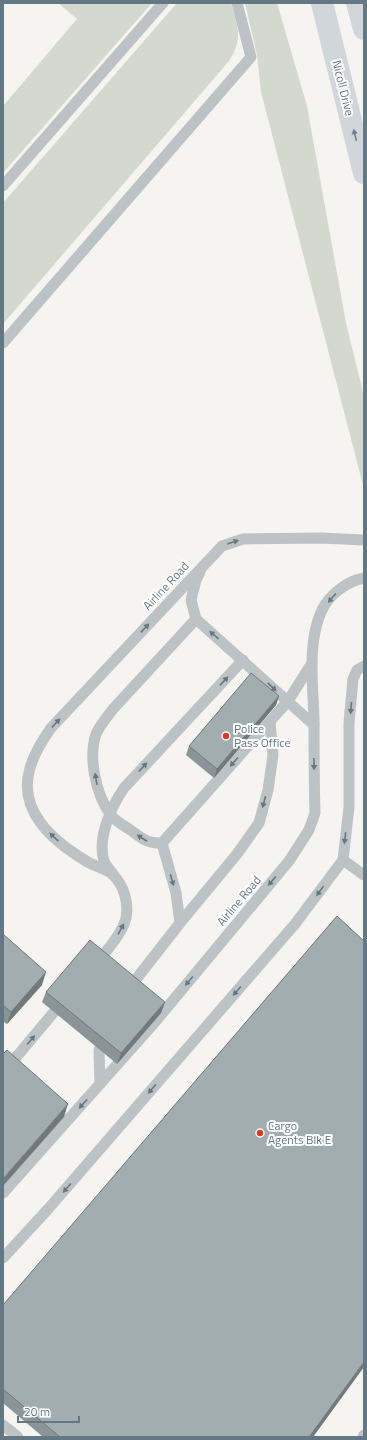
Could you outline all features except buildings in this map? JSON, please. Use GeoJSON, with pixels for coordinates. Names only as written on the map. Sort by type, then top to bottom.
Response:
{"type":"FeatureCollection","features":[{"type":"Feature","properties":{"kind":"main road","name":"Nicoll Drive"},"geometry":{"type":"LineString","coordinates":[[322,3],[364,173]]}},
{"type":"Feature","properties":{"kind":"main road"},"geometry":{"type":"LineString","coordinates":[[357,3],[364,29]]}},
{"type":"Feature","properties":{"kind":"lane"},"geometry":{"type":"LineString","coordinates":[[3,186],[163,3]]}},
{"type":"Feature","properties":{"kind":"lane"},"geometry":{"type":"LineString","coordinates":[[3,343],[251,57],[237,3]]}},
{"type":"Feature","properties":{"kind":"lane","name":"Airline Road"},"geometry":{"type":"LineString","coordinates":[[113,875],[87,862],[61,843],[41,825],[32,808],[26,789],[30,768],[36,753],[51,728],[222,546],[243,539],[321,538],[364,540]]}},
{"type":"Feature","properties":{"kind":"lane"},"geometry":{"type":"LineString","coordinates":[[203,566],[196,580],[191,600],[196,619],[314,725]]}},
{"type":"Feature","properties":{"kind":"lane","name":"Airline Road"},"geometry":{"type":"LineString","coordinates":[[3,1193],[160,1016],[289,861],[309,830],[315,813],[312,663],[315,632],[322,610],[332,596],[348,584],[364,578]]}},
{"type":"Feature","properties":{"kind":"lane"},"geometry":{"type":"LineString","coordinates":[[196,619],[113,709],[103,721],[96,735],[93,752],[97,787],[110,815],[141,838],[151,843],[162,843],[288,701],[312,663]]}},
{"type":"Feature","properties":{"kind":"lane"},"geometry":{"type":"LineString","coordinates":[[99,961],[119,933],[126,917],[127,901],[121,887],[105,862],[102,848],[103,837],[116,800],[124,788],[243,660]]}},
{"type":"Feature","properties":{"kind":"lane"},"geometry":{"type":"LineString","coordinates":[[3,1258],[54,1202],[295,924],[343,860],[349,807],[349,723],[353,679],[357,670],[364,666]]}},
{"type":"Feature","properties":{"kind":"lane"},"geometry":{"type":"LineString","coordinates":[[130,986],[237,854],[259,823],[268,790],[272,755],[270,722]]}},
{"type":"Feature","properties":{"kind":"lane"},"geometry":{"type":"LineString","coordinates":[[162,843],[176,893],[180,923]]}},
{"type":"Feature","properties":{"kind":"lane"},"geometry":{"type":"LineString","coordinates":[[343,860],[364,875]]}},
{"type":"Feature","properties":{"kind":"lane"},"geometry":{"type":"LineString","coordinates":[[8,1067],[54,1012]]}},
{"type":"Feature","properties":{"kind":"lane"},"geometry":{"type":"LineString","coordinates":[[99,1050],[100,1084]]}},
{"type":"Feature","properties":{"kind":"lane"},"geometry":{"type":"LineString","coordinates":[[3,1425],[18,1437]]}},
{"type":"Feature","properties":{"kind":"shaded area"},"geometry":{"type":"Polygon","coordinates":[[[58,3],[152,3],[3,173],[3,106],[77,19],[58,3]]]}},
{"type":"Feature","properties":{"kind":"shaded area"},"geometry":{"type":"Polygon","coordinates":[[[177,3],[231,3],[238,32],[238,39],[234,53],[229,61],[3,324],[3,203],[177,3]]]}},
{"type":"Feature","properties":{"kind":"shaded area"},"geometry":{"type":"Polygon","coordinates":[[[245,3],[277,3],[307,106],[346,323],[364,396],[364,489],[261,92],[257,55],[245,3]]]}},
{"type":"Feature","properties":{"kind":"place","name":"Police Pass Office"},"geometry":{"type":"Point","coordinates":[226,736]}},
{"type":"Feature","properties":{"kind":"place","name":"Cargo Agents Blk E"},"geometry":{"type":"Point","coordinates":[260,1133]}}]}
